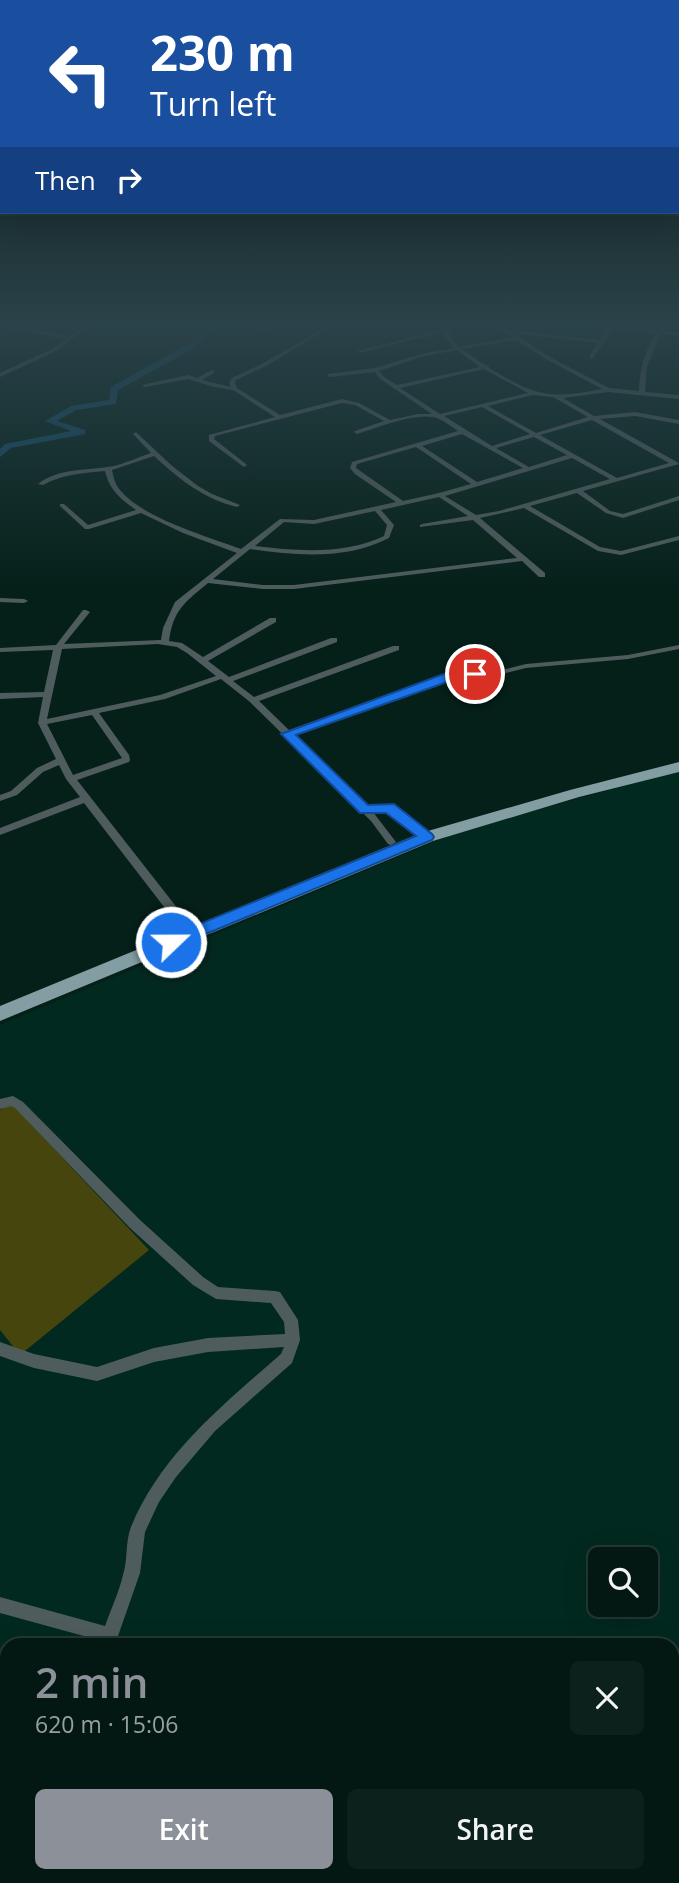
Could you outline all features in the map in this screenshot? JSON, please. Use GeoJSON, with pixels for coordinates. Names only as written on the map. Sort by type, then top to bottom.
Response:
{"type":"FeatureCollection","features":[{"type":"Feature","properties":{"kind":"main road"},"geometry":{"type":"LineString","coordinates":[[0,1014],[424,834],[534,796],[679,758]]}},
{"type":"Feature","properties":{"kind":"main road"},"geometry":{"type":"LineString","coordinates":[[0,1002],[391,842],[679,767]]}},
{"type":"Feature","properties":{"kind":"street"},"geometry":{"type":"LineString","coordinates":[[244,465],[211,440],[212,435],[288,414]]}},
{"type":"Feature","properties":{"kind":"street"},"geometry":{"type":"LineString","coordinates":[[373,414],[390,422]]}},
{"type":"Feature","properties":{"kind":"street"},"geometry":{"type":"LineString","coordinates":[[435,414],[528,468]]}},
{"type":"Feature","properties":{"kind":"street"},"geometry":{"type":"LineString","coordinates":[[357,432],[424,415],[447,414]]}},
{"type":"Feature","properties":{"kind":"street"},"geometry":{"type":"LineString","coordinates":[[497,414],[616,480]]}},
{"type":"Feature","properties":{"kind":"street"},"geometry":{"type":"LineString","coordinates":[[584,414],[677,464]]}},
{"type":"Feature","properties":{"kind":"street"},"geometry":{"type":"LineString","coordinates":[[490,447],[591,418],[635,414],[679,422]]}},
{"type":"Feature","properties":{"kind":"street"},"geometry":{"type":"LineString","coordinates":[[401,503],[357,473],[352,465],[361,460],[463,432]]}},
{"type":"Feature","properties":{"kind":"street"},"geometry":{"type":"LineString","coordinates":[[136,434],[154,454],[221,503],[237,505]]}},
{"type":"Feature","properties":{"kind":"street"},"geometry":{"type":"LineString","coordinates":[[417,445],[476,484]]}},
{"type":"Feature","properties":{"kind":"street"},"geometry":{"type":"LineString","coordinates":[[41,484],[54,476],[108,469],[154,454]]}},
{"type":"Feature","properties":{"kind":"street"},"geometry":{"type":"LineString","coordinates":[[165,642],[167,628],[177,604],[282,520],[314,522],[377,509],[440,495],[572,456]]}},
{"type":"Feature","properties":{"kind":"street"},"geometry":{"type":"LineString","coordinates":[[422,526],[525,506],[677,464]]}},
{"type":"Feature","properties":{"kind":"street"},"geometry":{"type":"LineString","coordinates":[[108,469],[107,476],[113,486],[139,511],[246,550],[342,550],[377,543],[387,537],[391,525],[377,509]]}},
{"type":"Feature","properties":{"kind":"street"},"geometry":{"type":"LineString","coordinates":[[578,490],[608,512],[623,516],[679,498]]}},
{"type":"Feature","properties":{"kind":"street"},"geometry":{"type":"LineString","coordinates":[[440,495],[474,517],[542,575]]}},
{"type":"Feature","properties":{"kind":"street"},"geometry":{"type":"LineString","coordinates":[[62,505],[87,528],[139,511]]}},
{"type":"Feature","properties":{"kind":"street"},"geometry":{"type":"LineString","coordinates":[[525,506],[598,549],[621,553],[679,538]]}},
{"type":"Feature","properties":{"kind":"street"},"geometry":{"type":"LineString","coordinates":[[208,581],[263,587],[294,587],[524,559]]}},
{"type":"Feature","properties":{"kind":"street"},"geometry":{"type":"LineString","coordinates":[[0,600],[24,601]]}},
{"type":"Feature","properties":{"kind":"street"},"geometry":{"type":"LineString","coordinates":[[86,612],[58,647],[42,723],[60,761],[85,799],[185,926]]}},
{"type":"Feature","properties":{"kind":"street"},"geometry":{"type":"LineString","coordinates":[[204,660],[273,620]]}},
{"type":"Feature","properties":{"kind":"street"},"geometry":{"type":"LineString","coordinates":[[42,723],[162,697],[334,640]]}},
{"type":"Feature","properties":{"kind":"street"},"geometry":{"type":"LineString","coordinates":[[0,650],[165,642],[179,645],[204,660],[253,699],[365,810],[391,842]]}},
{"type":"Feature","properties":{"kind":"street"},"geometry":{"type":"LineString","coordinates":[[287,734],[448,677],[526,666],[577,664],[679,646]]}},
{"type":"Feature","properties":{"kind":"street"},"geometry":{"type":"LineString","coordinates":[[253,699],[396,648]]}},
{"type":"Feature","properties":{"kind":"street"},"geometry":{"type":"LineString","coordinates":[[0,696],[46,694]]}},
{"type":"Feature","properties":{"kind":"street"},"geometry":{"type":"LineString","coordinates":[[71,779],[126,760],[94,712]]}},
{"type":"Feature","properties":{"kind":"street"},"geometry":{"type":"LineString","coordinates":[[0,797],[13,793],[40,770],[60,761]]}},
{"type":"Feature","properties":{"kind":"street"},"geometry":{"type":"LineString","coordinates":[[0,832],[85,799]]}},
{"type":"Feature","properties":{"kind":"street"},"geometry":{"type":"LineString","coordinates":[[365,810],[389,808],[424,834]]}},
{"type":"Feature","properties":{"kind":"street"},"geometry":{"type":"LineString","coordinates":[[0,1104],[13,1101],[19,1105],[135,1224],[208,1289],[231,1296],[275,1297],[291,1320],[293,1340],[287,1358],[211,1426],[153,1497],[137,1531],[132,1573],[113,1638]]}},
{"type":"Feature","properties":{"kind":"street"},"geometry":{"type":"LineString","coordinates":[[0,1349],[41,1363],[97,1374],[154,1355],[208,1345],[293,1340]]}},
{"type":"Feature","properties":{"kind":"street"},"geometry":{"type":"LineString","coordinates":[[0,1605],[103,1638]]}},
{"type":"Feature","properties":{"kind":"shaded area"},"geometry":{"type":"Polygon","coordinates":[[[679,771],[679,1638],[0,1638],[0,1025],[460,831],[679,771]]]}},
{"type":"Feature","properties":{"kind":"shaded area"},"geometry":{"type":"Polygon","coordinates":[[[11,1103],[149,1250],[20,1355],[0,1330],[0,1110],[11,1103]]]}},
{"type":"Feature","properties":{"kind":"waterway"},"geometry":{"type":"LineString","coordinates":[[0,454],[8,446],[82,432],[50,421],[63,414]]}},
{"type":"Feature","properties":{"kind":"route"},"geometry":{"type":"LineString","coordinates":[[171,942],[427,837],[394,810],[383,807],[365,810],[287,734],[448,677],[475,674]]}}]}
